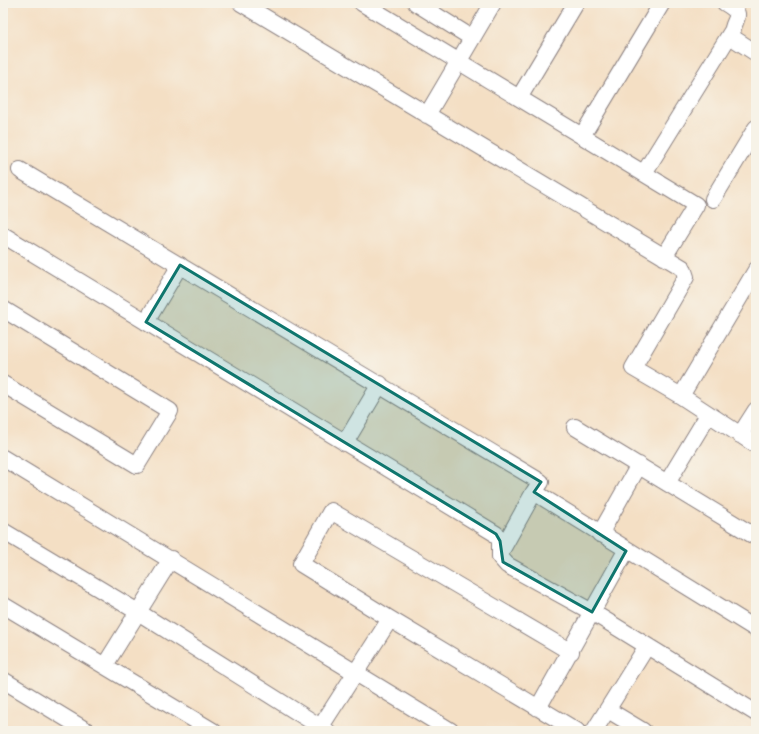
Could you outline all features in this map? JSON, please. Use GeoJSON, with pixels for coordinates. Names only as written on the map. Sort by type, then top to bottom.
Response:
{"type":"FeatureCollection","features":[{"type":"Feature","properties":{"kind":"street"},"geometry":{"type":"LineString","coordinates":[[241,3],[683,268],[686,277],[633,368],[681,396],[756,445]]}},
{"type":"Feature","properties":{"kind":"street"},"geometry":{"type":"LineString","coordinates":[[362,3],[696,205],[664,256]]}},
{"type":"Feature","properties":{"kind":"street"},"geometry":{"type":"LineString","coordinates":[[417,3],[472,38]]}},
{"type":"Feature","properties":{"kind":"street"},"geometry":{"type":"LineString","coordinates":[[427,115],[493,3]]}},
{"type":"Feature","properties":{"kind":"street"},"geometry":{"type":"LineString","coordinates":[[519,98],[576,3]]}},
{"type":"Feature","properties":{"kind":"street"},"geometry":{"type":"LineString","coordinates":[[582,136],[662,3]]}},
{"type":"Feature","properties":{"kind":"street"},"geometry":{"type":"LineString","coordinates":[[644,173],[732,31],[738,17],[738,13],[725,3]]}},
{"type":"Feature","properties":{"kind":"street"},"geometry":{"type":"LineString","coordinates":[[732,31],[733,38],[756,53]]}},
{"type":"Feature","properties":{"kind":"street"},"geometry":{"type":"LineString","coordinates":[[713,199],[756,128]]}},
{"type":"Feature","properties":{"kind":"street"},"geometry":{"type":"LineString","coordinates":[[20,170],[380,384],[541,482],[500,553]]}},
{"type":"Feature","properties":{"kind":"street"},"geometry":{"type":"LineString","coordinates":[[3,235],[496,534],[500,541],[500,557],[507,565],[592,612],[756,713]]}},
{"type":"Feature","properties":{"kind":"street"},"geometry":{"type":"LineString","coordinates":[[146,322],[180,266]]}},
{"type":"Feature","properties":{"kind":"street"},"geometry":{"type":"LineString","coordinates":[[681,396],[756,270]]}},
{"type":"Feature","properties":{"kind":"street"},"geometry":{"type":"LineString","coordinates":[[3,309],[170,411],[137,465],[3,384]]}},
{"type":"Feature","properties":{"kind":"street"},"geometry":{"type":"LineString","coordinates":[[345,443],[380,384]]}},
{"type":"Feature","properties":{"kind":"street"},"geometry":{"type":"LineString","coordinates":[[740,435],[756,410]]}},
{"type":"Feature","properties":{"kind":"street"},"geometry":{"type":"LineString","coordinates":[[667,483],[708,415]]}},
{"type":"Feature","properties":{"kind":"street"},"geometry":{"type":"LineString","coordinates":[[575,427],[756,537]]}},
{"type":"Feature","properties":{"kind":"street"},"geometry":{"type":"LineString","coordinates":[[3,458],[451,731]]}},
{"type":"Feature","properties":{"kind":"street"},"geometry":{"type":"LineString","coordinates":[[600,534],[639,465]]}},
{"type":"Feature","properties":{"kind":"street"},"geometry":{"type":"LineString","coordinates":[[534,492],[626,551],[756,630]]}},
{"type":"Feature","properties":{"kind":"street"},"geometry":{"type":"LineString","coordinates":[[571,652],[331,511],[301,564],[578,731]]}},
{"type":"Feature","properties":{"kind":"street"},"geometry":{"type":"LineString","coordinates":[[3,531],[138,612],[322,730],[354,672],[390,619]]}},
{"type":"Feature","properties":{"kind":"street"},"geometry":{"type":"LineString","coordinates":[[538,708],[571,652],[626,551]]}},
{"type":"Feature","properties":{"kind":"street"},"geometry":{"type":"LineString","coordinates":[[105,665],[171,559]]}},
{"type":"Feature","properties":{"kind":"street"},"geometry":{"type":"LineString","coordinates":[[3,605],[105,665],[205,729]]}},
{"type":"Feature","properties":{"kind":"street"},"geometry":{"type":"LineString","coordinates":[[594,731],[647,646]]}},
{"type":"Feature","properties":{"kind":"street"},"geometry":{"type":"LineString","coordinates":[[3,680],[87,731]]}},
{"type":"Feature","properties":{"kind":"street"},"geometry":{"type":"LineString","coordinates":[[608,710],[643,731]]}},
{"type":"Feature","properties":{"kind":"highlighted area"},"geometry":{"type":"Polygon","coordinates":[[[180,265],[541,482],[534,492],[626,551],[592,612],[503,562],[500,541],[496,534],[146,322],[180,265]]]}}]}
